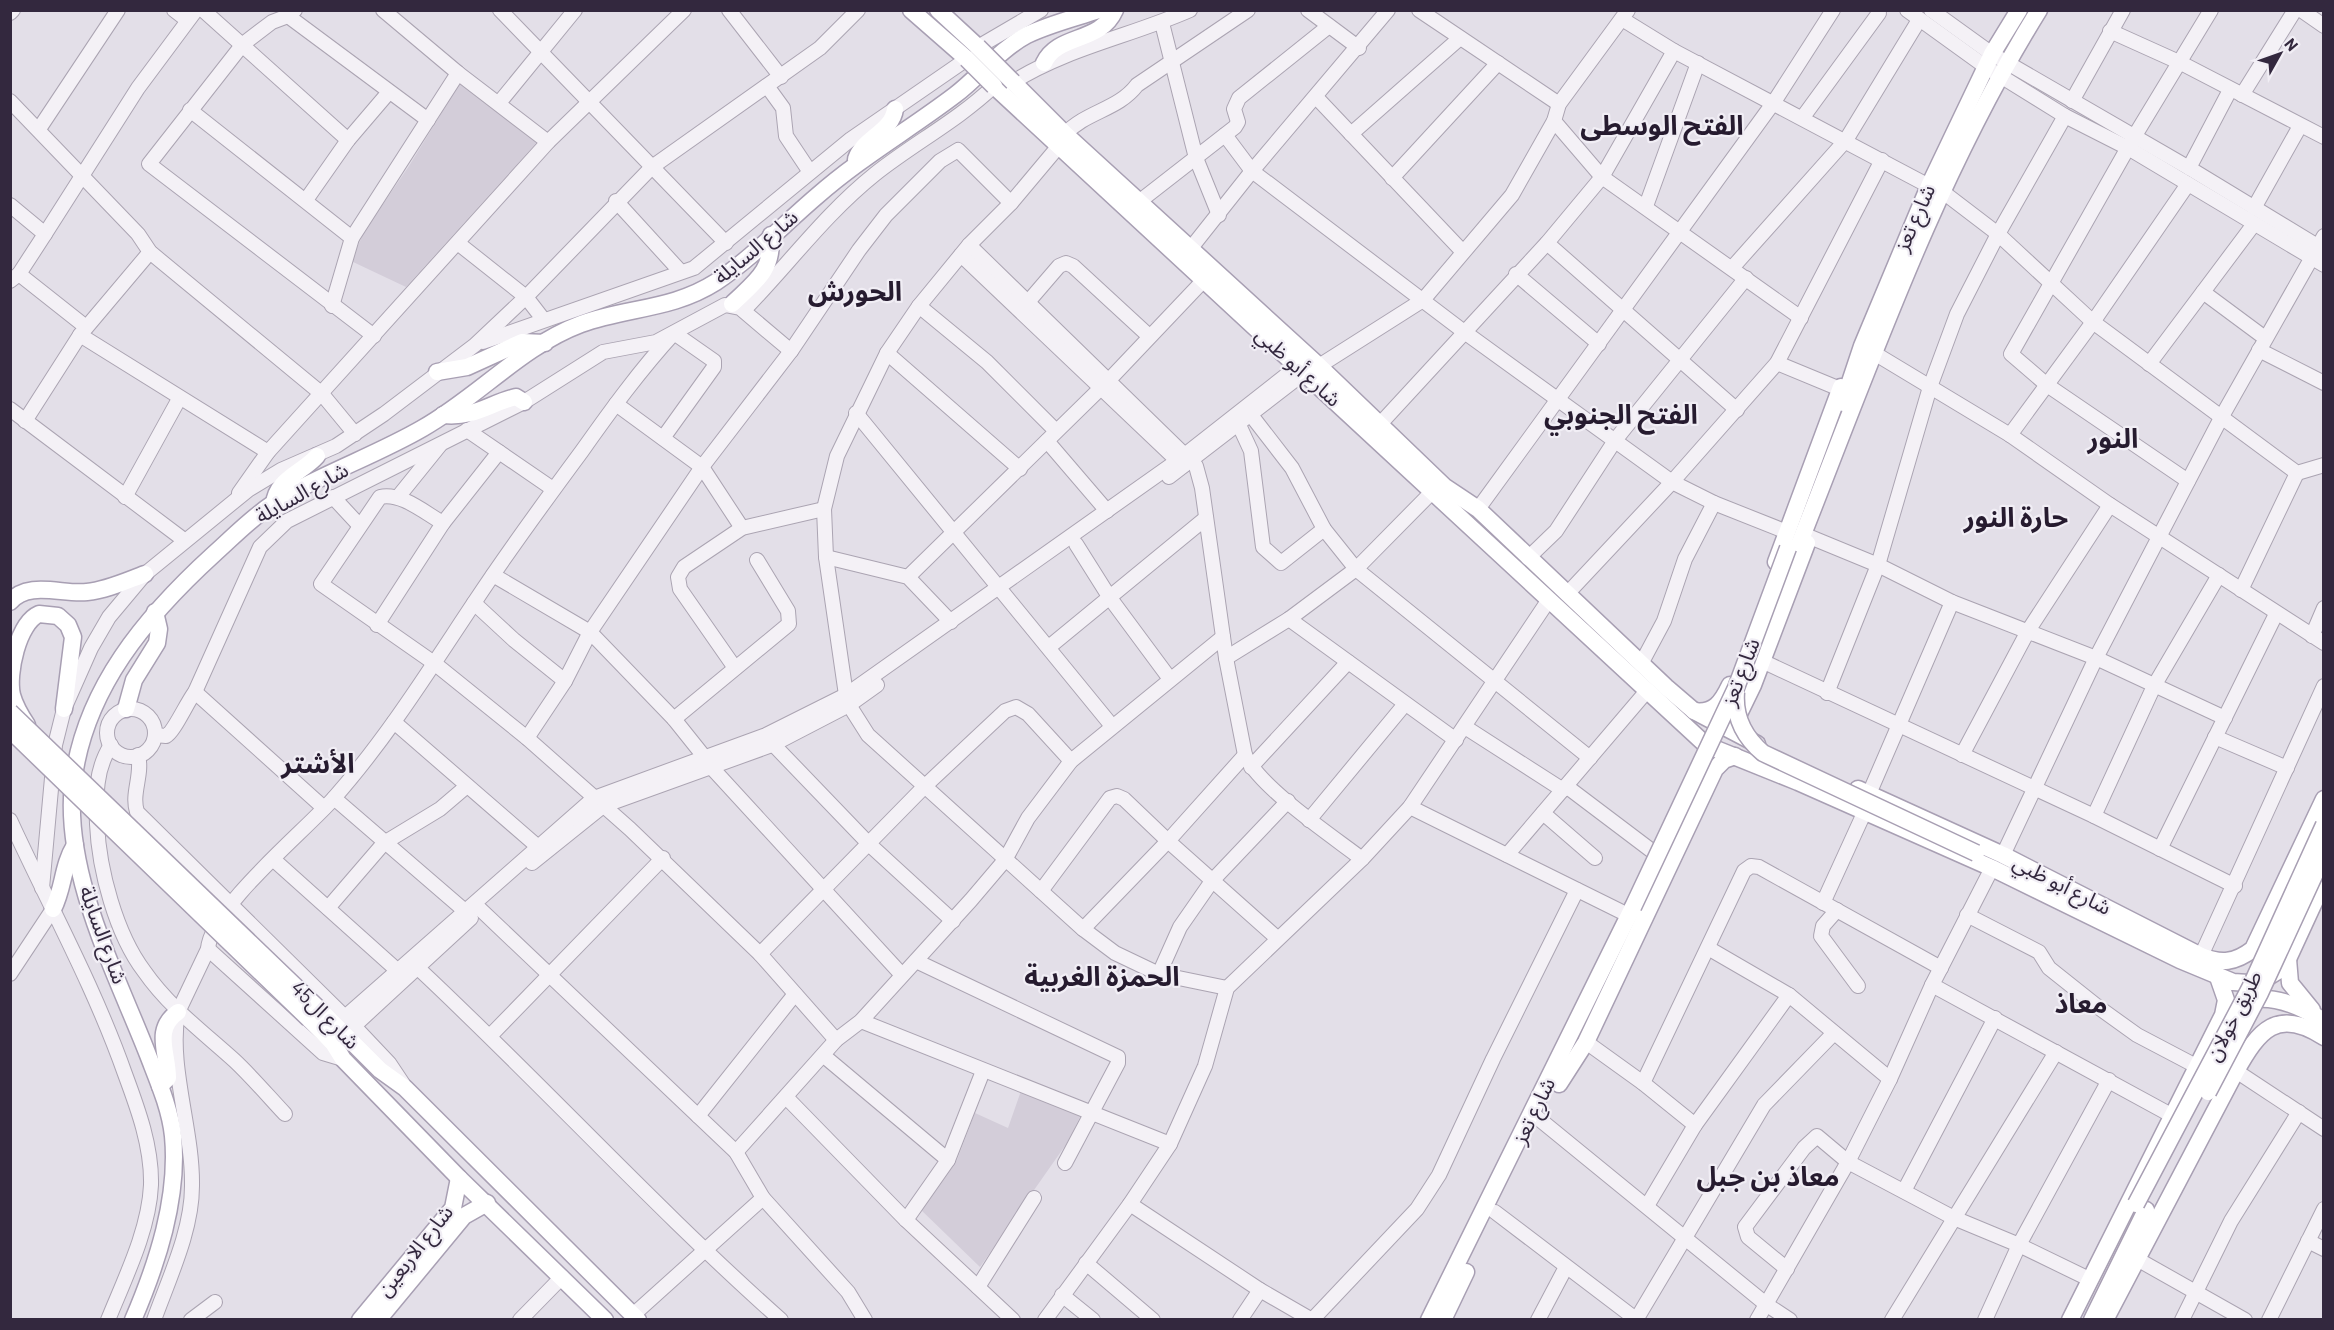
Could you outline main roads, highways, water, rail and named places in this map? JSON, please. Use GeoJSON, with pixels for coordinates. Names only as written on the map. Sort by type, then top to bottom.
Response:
{"type":"FeatureCollection","features":[{"type":"Feature","properties":{"kind":"main road","name":"شارع أبو ظبي"},"geometry":{"type":"LineString","coordinates":[[911,10],[1013,82],[1062,141],[1203,281],[1307,369],[1438,489],[1478,508],[1528,558],[1557,596],[1651,696],[1706,745],[1865,811],[1997,861]]}},
{"type":"Feature","properties":{"kind":"main road","name":"شارع السايلة"},"geometry":{"type":"LineString","coordinates":[[133,1320],[163,1232],[173,1181],[173,1134],[160,1086],[95,918],[75,845],[72,799],[74,776],[93,713],[122,653],[155,612],[203,564],[274,504],[415,432],[443,415],[544,343],[581,324],[656,308],[693,295],[728,273],[855,165],[957,93],[1010,45],[1044,28],[1099,10]]}},
{"type":"Feature","properties":{"kind":"main road"},"geometry":{"type":"LineString","coordinates":[[1044,63],[1049,56],[1071,41],[1104,28],[1114,10]]}},
{"type":"Feature","properties":{"kind":"main road","name":"شارع تعز"},"geometry":{"type":"LineString","coordinates":[[1430,1320],[1537,1117],[1632,910],[1741,683],[1790,544],[1868,350],[1936,189],[1996,64],[2019,10]]}},
{"type":"Feature","properties":{"kind":"main road","name":"شارع تعز"},"geometry":{"type":"LineString","coordinates":[[1996,64],[2039,10]]}},
{"type":"Feature","properties":{"kind":"main road"},"geometry":{"type":"LineString","coordinates":[[940,11],[972,53]]}},
{"type":"Feature","properties":{"kind":"main road","name":"شارع أبو ظبي"},"geometry":{"type":"LineString","coordinates":[[972,53],[994,87],[1140,201],[1191,248],[1307,369],[1381,423],[1438,489]]}},
{"type":"Feature","properties":{"kind":"main road"},"geometry":{"type":"LineString","coordinates":[[855,165],[859,151],[889,124],[895,110]]}},
{"type":"Feature","properties":{"kind":"main road"},"geometry":{"type":"LineString","coordinates":[[738,307],[766,270],[771,257],[771,235]]}},
{"type":"Feature","properties":{"kind":"main road"},"geometry":{"type":"LineString","coordinates":[[437,372],[467,368],[522,342],[544,343]]}},
{"type":"Feature","properties":{"kind":"main road"},"geometry":{"type":"LineString","coordinates":[[1790,544],[1840,389],[1868,350]]}},
{"type":"Feature","properties":{"kind":"main road","name":"شارع تعز"},"geometry":{"type":"LineString","coordinates":[[1790,544],[1844,432],[1868,350]]}},
{"type":"Feature","properties":{"kind":"main road"},"geometry":{"type":"LineString","coordinates":[[443,415],[459,417],[477,413],[512,398],[524,402]]}},
{"type":"Feature","properties":{"kind":"main road"},"geometry":{"type":"LineString","coordinates":[[1694,711],[1709,712],[1717,707],[1762,661],[1826,494],[1844,432]]}},
{"type":"Feature","properties":{"kind":"main road"},"geometry":{"type":"LineString","coordinates":[[274,504],[274,494],[280,484],[301,472],[317,456]]}},
{"type":"Feature","properties":{"kind":"main road"},"geometry":{"type":"LineString","coordinates":[[1438,489],[1557,596]]}},
{"type":"Feature","properties":{"kind":"main road"},"geometry":{"type":"LineString","coordinates":[[10,602],[18,595],[30,591],[85,593],[145,574]]}},
{"type":"Feature","properties":{"kind":"main road","name":"شارع أبو ظبي"},"geometry":{"type":"LineString","coordinates":[[1557,596],[1641,664],[1694,711],[1732,732],[1869,794],[2182,955],[2200,956],[2215,962],[2229,962],[2243,957],[2253,949]]}},
{"type":"Feature","properties":{"kind":"main road"},"geometry":{"type":"LineString","coordinates":[[126,709],[131,686],[157,643],[159,629],[155,612]]}},
{"type":"Feature","properties":{"kind":"main road"},"geometry":{"type":"LineString","coordinates":[[30,731],[13,698],[11,677],[25,626],[39,614],[58,616],[71,631],[73,644],[64,709]]}},
{"type":"Feature","properties":{"kind":"main road"},"geometry":{"type":"LineString","coordinates":[[1741,683],[1747,727],[1760,745]]}},
{"type":"Feature","properties":{"kind":"main road"},"geometry":{"type":"LineString","coordinates":[[1741,683],[1736,706],[1740,724],[1754,745],[1763,753],[1997,861]]}},
{"type":"Feature","properties":{"kind":"main road"},"geometry":{"type":"LineString","coordinates":[[1651,696],[1667,698],[1666,687]]}},
{"type":"Feature","properties":{"kind":"main road"},"geometry":{"type":"LineString","coordinates":[[1632,910],[1652,851],[1696,759],[1706,745],[1732,732],[1744,706]]}},
{"type":"Feature","properties":{"kind":"main road","name":"شارع ال45"},"geometry":{"type":"LineString","coordinates":[[10,712],[315,1015],[343,1059],[459,1178],[605,1320]]}},
{"type":"Feature","properties":{"kind":"main road","name":"شارع ال45"},"geometry":{"type":"LineString","coordinates":[[10,730],[315,1015],[405,1088],[636,1317]]}},
{"type":"Feature","properties":{"kind":"main road"},"geometry":{"type":"LineString","coordinates":[[1688,730],[1711,735],[1732,732]]}},
{"type":"Feature","properties":{"kind":"main road"},"geometry":{"type":"LineString","coordinates":[[1688,730],[1696,759]]}},
{"type":"Feature","properties":{"kind":"main road"},"geometry":{"type":"LineString","coordinates":[[1556,1078],[1586,1042],[1692,816],[1719,764],[1735,756]]}},
{"type":"Feature","properties":{"kind":"main road"},"geometry":{"type":"LineString","coordinates":[[1798,782],[1793,778],[1793,769],[1798,765],[1804,765]]}},
{"type":"Feature","properties":{"kind":"main road","name":"طريق خولان"},"geometry":{"type":"LineString","coordinates":[[2253,949],[2324,799]]}},
{"type":"Feature","properties":{"kind":"main road"},"geometry":{"type":"LineString","coordinates":[[1673,807],[1681,801],[1688,803],[1692,809],[1692,816]]}},
{"type":"Feature","properties":{"kind":"main road","name":"طريق خولان"},"geometry":{"type":"LineString","coordinates":[[2141,1207],[2250,988],[2324,825]]}},
{"type":"Feature","properties":{"kind":"main road"},"geometry":{"type":"LineString","coordinates":[[53,909],[60,892],[65,864],[75,845]]}},
{"type":"Feature","properties":{"kind":"main road","name":"طريق خولان"},"geometry":{"type":"LineString","coordinates":[[2141,1207],[2260,993],[2324,855]]}},
{"type":"Feature","properties":{"kind":"main road","name":"طريق خولان"},"geometry":{"type":"LineString","coordinates":[[2288,959],[2324,881]]}},
{"type":"Feature","properties":{"kind":"main road"},"geometry":{"type":"LineString","coordinates":[[2265,927],[2295,943]]}},
{"type":"Feature","properties":{"kind":"main road"},"geometry":{"type":"LineString","coordinates":[[2182,955],[2218,977],[2241,983],[2265,979],[2278,971],[2288,959]]}},
{"type":"Feature","properties":{"kind":"main road"},"geometry":{"type":"LineString","coordinates":[[2288,959],[2290,983],[2319,1026]]}},
{"type":"Feature","properties":{"kind":"main road"},"geometry":{"type":"LineString","coordinates":[[2218,977],[2226,1000],[2223,1015]]}},
{"type":"Feature","properties":{"kind":"main road"},"geometry":{"type":"LineString","coordinates":[[2223,1015],[2236,1004],[2254,999],[2284,1002],[2319,1026]]}},
{"type":"Feature","properties":{"kind":"main road"},"geometry":{"type":"LineString","coordinates":[[160,1086],[168,1078],[164,1027],[167,1019],[178,1012]]}},
{"type":"Feature","properties":{"kind":"main road","name":"طريق خولان"},"geometry":{"type":"LineString","coordinates":[[2070,1320],[2223,1015]]}},
{"type":"Feature","properties":{"kind":"main road","name":"طريق خولان"},"geometry":{"type":"LineString","coordinates":[[2105,1320],[2241,1062],[2275,1023],[2319,1026]]}},
{"type":"Feature","properties":{"kind":"main road"},"geometry":{"type":"LineString","coordinates":[[2206,1047],[2241,1062]]}},
{"type":"Feature","properties":{"kind":"main road","name":"شارع تعز"},"geometry":{"type":"LineString","coordinates":[[1443,1320],[1495,1212],[1537,1117]]}},
{"type":"Feature","properties":{"kind":"main road","name":"شارع الاربعين"},"geometry":{"type":"LineString","coordinates":[[378,1320],[458,1212],[459,1178]]}},
{"type":"Feature","properties":{"kind":"main road","name":"شارع الاربعين"},"geometry":{"type":"LineString","coordinates":[[360,1320],[458,1212],[487,1203]]}},
{"type":"Feature","properties":{"kind":"main road"},"geometry":{"type":"LineString","coordinates":[[2080,1320],[2141,1207]]}},
{"type":"Feature","properties":{"kind":"main road"},"geometry":{"type":"LineString","coordinates":[[2092,1320],[2141,1207]]}},
{"type":"Feature","properties":{"kind":"tunnel"},"geometry":{"type":"LineString","coordinates":[[1704,778],[1731,717]]}},
{"type":"Feature","properties":{"kind":"district","name":"الفتح الوسطى"},"geometry":{"type":"Point","coordinates":[1662,126]}},
{"type":"Feature","properties":{"kind":"district","name":"الحورش"},"geometry":{"type":"Point","coordinates":[855,292]}},
{"type":"Feature","properties":{"kind":"district","name":"الفتح الجنوبي"},"geometry":{"type":"Point","coordinates":[1621,415]}},
{"type":"Feature","properties":{"kind":"district","name":"النور"},"geometry":{"type":"Point","coordinates":[2113,439]}},
{"type":"Feature","properties":{"kind":"district","name":"حارة النور"},"geometry":{"type":"Point","coordinates":[2016,518]}},
{"type":"Feature","properties":{"kind":"district","name":"الأشتر"},"geometry":{"type":"Point","coordinates":[318,764]}},
{"type":"Feature","properties":{"kind":"district","name":"الحمزة الغربية"},"geometry":{"type":"Point","coordinates":[1102,977]}},
{"type":"Feature","properties":{"kind":"district","name":"معاذ"},"geometry":{"type":"Point","coordinates":[2081,1004]}},
{"type":"Feature","properties":{"kind":"district","name":"معاذ بن جبل"},"geometry":{"type":"Point","coordinates":[1768,1177]}}]}
